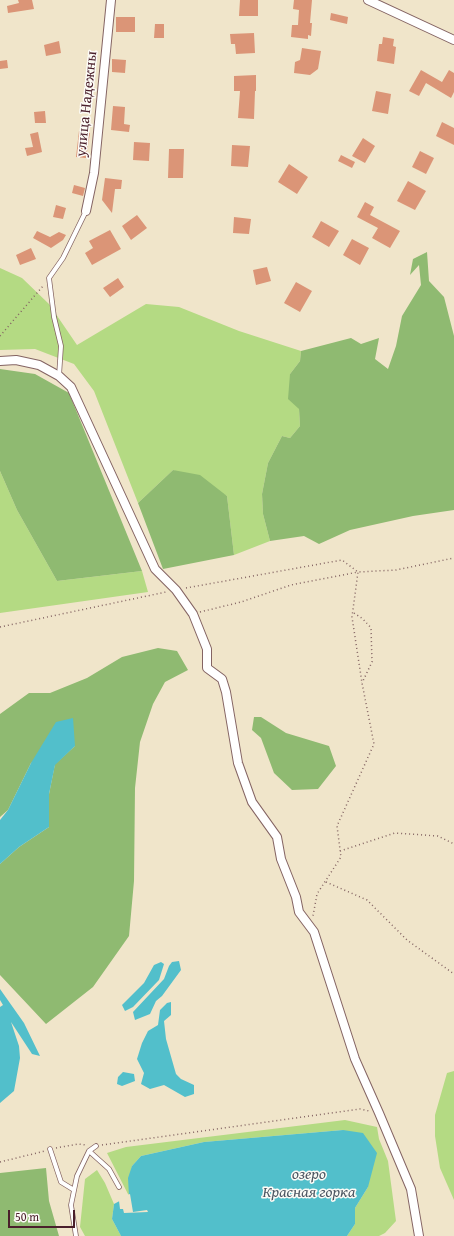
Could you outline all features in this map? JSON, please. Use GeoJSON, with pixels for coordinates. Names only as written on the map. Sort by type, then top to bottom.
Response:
{"type":"FeatureCollection","features":[{"type":"Feature","properties":{"kind":"street","name":"улица Надежны"},"geometry":{"type":"LineString","coordinates":[[86,211],[94,173],[111,0]]}},
{"type":"Feature","properties":{"kind":"street"},"geometry":{"type":"LineString","coordinates":[[368,0],[454,40]]}},
{"type":"Feature","properties":{"kind":"street"},"geometry":{"type":"LineString","coordinates":[[0,360],[16,360],[39,365],[59,376],[71,387],[155,568],[176,590],[193,614],[207,649],[207,668],[222,679],[226,692],[238,763],[252,802],[277,836],[281,859],[296,898],[299,912],[314,932],[355,1059],[411,1189],[419,1236]]}},
{"type":"Feature","properties":{"kind":"lane"},"geometry":{"type":"LineString","coordinates":[[59,376],[61,346],[54,317],[49,278],[63,258],[86,211]]}},
{"type":"Feature","properties":{"kind":"lane"},"geometry":{"type":"LineString","coordinates":[[76,1236],[71,1206],[77,1176],[89,1151],[96,1146]]}},
{"type":"Feature","properties":{"kind":"lane"},"geometry":{"type":"LineString","coordinates":[[50,1149],[61,1182],[74,1190]]}},
{"type":"Feature","properties":{"kind":"lane"},"geometry":{"type":"LineString","coordinates":[[89,1151],[109,1170],[118,1187]]}},
{"type":"Feature","properties":{"kind":"path"},"geometry":{"type":"LineString","coordinates":[[0,336],[49,278]]}},
{"type":"Feature","properties":{"kind":"path"},"geometry":{"type":"LineString","coordinates":[[193,614],[241,602],[291,585],[358,572],[396,570],[454,558]]}},
{"type":"Feature","properties":{"kind":"path"},"geometry":{"type":"LineString","coordinates":[[0,627],[176,590],[342,560],[358,572]]}},
{"type":"Feature","properties":{"kind":"path"},"geometry":{"type":"LineString","coordinates":[[314,932],[313,913],[317,894],[341,857],[337,826],[374,744],[362,683],[352,617],[358,572]]}},
{"type":"Feature","properties":{"kind":"path"},"geometry":{"type":"LineString","coordinates":[[353,612],[363,619],[371,628],[372,662],[362,683]]}},
{"type":"Feature","properties":{"kind":"path"},"geometry":{"type":"LineString","coordinates":[[340,851],[395,832],[438,836],[454,844]]}},
{"type":"Feature","properties":{"kind":"path"},"geometry":{"type":"LineString","coordinates":[[326,882],[367,900],[407,940],[454,974]]}},
{"type":"Feature","properties":{"kind":"path"},"geometry":{"type":"LineString","coordinates":[[0,1162],[50,1149],[78,1144],[96,1146],[360,1109],[379,1113]]}},
{"type":"Feature","properties":{"kind":"green space"},"geometry":{"type":"Polygon","coordinates":[[[427,252],[429,281],[444,297],[454,336],[454,510],[413,516],[350,530],[319,544],[304,536],[270,541],[263,514],[262,494],[268,463],[282,436],[290,438],[300,426],[299,409],[288,399],[290,374],[300,361],[301,351],[351,338],[361,344],[379,338],[375,359],[388,369],[396,346],[402,316],[421,285],[419,265],[410,275],[413,259],[427,252]]]}},
{"type":"Feature","properties":{"kind":"green space"},"geometry":{"type":"Polygon","coordinates":[[[0,268],[22,278],[49,304],[77,345],[146,304],[179,307],[239,331],[301,351],[300,361],[290,374],[299,409],[300,426],[290,438],[282,436],[268,463],[262,494],[263,514],[270,541],[234,555],[227,496],[173,470],[138,503],[94,391],[74,364],[35,349],[0,350],[0,268]]]}},
{"type":"Feature","properties":{"kind":"green space"},"geometry":{"type":"Polygon","coordinates":[[[0,369],[35,374],[69,393],[142,571],[57,581],[17,510],[0,471],[0,369]]]}},
{"type":"Feature","properties":{"kind":"green space"},"geometry":{"type":"Polygon","coordinates":[[[173,470],[200,475],[227,496],[234,555],[163,569],[138,503],[173,470]]]}},
{"type":"Feature","properties":{"kind":"green space"},"geometry":{"type":"Polygon","coordinates":[[[0,471],[17,510],[57,581],[142,571],[148,592],[0,613],[0,471]]]}},
{"type":"Feature","properties":{"kind":"green space"},"geometry":{"type":"Polygon","coordinates":[[[158,648],[177,651],[188,670],[165,682],[153,704],[140,742],[135,788],[134,881],[129,936],[93,987],[46,1024],[0,975],[0,864],[19,847],[49,827],[49,794],[55,764],[75,746],[31,763],[8,810],[0,817],[0,714],[29,693],[50,693],[87,678],[122,657],[158,648]]]}},
{"type":"Feature","properties":{"kind":"green space"},"geometry":{"type":"Polygon","coordinates":[[[254,717],[261,717],[286,733],[329,746],[336,766],[318,789],[292,790],[274,773],[261,738],[252,730],[254,717]]]}},
{"type":"Feature","properties":{"kind":"green space"},"geometry":{"type":"Polygon","coordinates":[[[454,1071],[454,1200],[440,1168],[435,1136],[435,1115],[447,1073],[454,1071]]]}},
{"type":"Feature","properties":{"kind":"green space"},"geometry":{"type":"Polygon","coordinates":[[[345,1120],[377,1127],[379,1139],[388,1161],[396,1221],[385,1233],[379,1236],[347,1236],[355,1224],[355,1208],[368,1187],[343,1130],[204,1142],[141,1156],[132,1166],[129,1196],[107,1153],[126,1147],[345,1120]]]}},
{"type":"Feature","properties":{"kind":"green space"},"geometry":{"type":"Polygon","coordinates":[[[46,1168],[49,1201],[59,1236],[0,1236],[0,1173],[46,1168]]]}},
{"type":"Feature","properties":{"kind":"green space"},"geometry":{"type":"Polygon","coordinates":[[[97,1170],[105,1183],[114,1204],[112,1219],[121,1236],[85,1236],[80,1227],[85,1179],[97,1170]]]}},
{"type":"Feature","properties":{"kind":"water"},"geometry":{"type":"Polygon","coordinates":[[[73,718],[75,746],[55,765],[49,794],[49,827],[19,847],[0,864],[0,820],[8,810],[31,763],[56,722],[73,718]]]}},
{"type":"Feature","properties":{"kind":"water"},"geometry":{"type":"Polygon","coordinates":[[[179,961],[181,970],[162,996],[156,1001],[150,1014],[135,1020],[133,1012],[164,979],[172,962],[179,961]]]}},
{"type":"Feature","properties":{"kind":"water"},"geometry":{"type":"Polygon","coordinates":[[[161,962],[164,964],[159,980],[133,1007],[125,1011],[122,1005],[144,983],[154,965],[161,962]]]}},
{"type":"Feature","properties":{"kind":"water"},"geometry":{"type":"Polygon","coordinates":[[[0,989],[24,1023],[40,1056],[32,1054],[11,1022],[19,1046],[20,1058],[14,1091],[0,1103],[0,1007],[3,1005],[0,1000],[0,989]]]}},
{"type":"Feature","properties":{"kind":"water"},"geometry":{"type":"Polygon","coordinates":[[[171,1002],[171,1015],[164,1021],[166,1039],[176,1074],[181,1079],[194,1085],[194,1094],[185,1097],[164,1085],[150,1089],[141,1084],[144,1073],[137,1059],[148,1031],[158,1025],[160,1010],[167,1003],[171,1002]]]}},
{"type":"Feature","properties":{"kind":"water"},"geometry":{"type":"Polygon","coordinates":[[[123,1072],[134,1074],[135,1081],[122,1086],[117,1084],[118,1077],[123,1072]]]}},
{"type":"Feature","properties":{"kind":"water","name":"озеро Красная горка"},"geometry":{"type":"Polygon","coordinates":[[[343,1130],[363,1133],[377,1153],[368,1187],[355,1208],[355,1224],[347,1236],[121,1236],[112,1219],[114,1204],[129,1196],[128,1178],[132,1166],[141,1156],[204,1142],[343,1130]]]}},
{"type":"Feature","properties":{"kind":"pier"},"geometry":{"type":"Polygon","coordinates":[[[130,1194],[133,1212],[147,1210],[148,1212],[124,1213],[123,1209],[120,1209],[119,1201],[116,1200],[130,1194]]]}},
{"type":"Feature","properties":{"kind":"building"},"geometry":{"type":"Polygon","coordinates":[[[18,0],[32,0],[34,9],[8,13],[7,6],[19,3],[18,0]]]}},
{"type":"Feature","properties":{"kind":"building"},"geometry":{"type":"Polygon","coordinates":[[[240,0],[258,0],[258,16],[239,16],[240,0]]]}},
{"type":"Feature","properties":{"kind":"building"},"geometry":{"type":"Polygon","coordinates":[[[294,0],[312,0],[310,23],[312,23],[311,36],[308,35],[308,39],[291,37],[292,25],[298,25],[299,10],[293,9],[294,0]]]}},
{"type":"Feature","properties":{"kind":"building"},"geometry":{"type":"Polygon","coordinates":[[[331,13],[348,17],[347,24],[330,20],[331,13]]]}},
{"type":"Feature","properties":{"kind":"building"},"geometry":{"type":"Polygon","coordinates":[[[116,17],[135,17],[135,32],[116,32],[116,17]]]}},
{"type":"Feature","properties":{"kind":"building"},"geometry":{"type":"Polygon","coordinates":[[[155,24],[164,24],[164,38],[154,38],[155,24]]]}},
{"type":"Feature","properties":{"kind":"building"},"geometry":{"type":"Polygon","coordinates":[[[254,33],[255,53],[236,54],[235,44],[231,44],[230,34],[254,33]]]}},
{"type":"Feature","properties":{"kind":"building"},"geometry":{"type":"Polygon","coordinates":[[[383,37],[394,39],[393,46],[396,47],[394,64],[377,61],[379,44],[382,44],[383,37]]]}},
{"type":"Feature","properties":{"kind":"building"},"geometry":{"type":"Polygon","coordinates":[[[59,41],[61,53],[46,56],[44,45],[59,41]]]}},
{"type":"Feature","properties":{"kind":"building"},"geometry":{"type":"Polygon","coordinates":[[[302,48],[321,51],[318,69],[310,75],[294,73],[295,62],[300,60],[302,48]]]}},
{"type":"Feature","properties":{"kind":"building"},"geometry":{"type":"Polygon","coordinates":[[[112,59],[126,60],[125,73],[112,72],[112,59]]]}},
{"type":"Feature","properties":{"kind":"building"},"geometry":{"type":"Polygon","coordinates":[[[7,60],[8,68],[0,69],[0,61],[7,60]]]}},
{"type":"Feature","properties":{"kind":"building"},"geometry":{"type":"Polygon","coordinates":[[[421,70],[442,82],[449,70],[454,73],[454,92],[451,98],[426,83],[419,96],[409,91],[421,70]]]}},
{"type":"Feature","properties":{"kind":"building"},"geometry":{"type":"Polygon","coordinates":[[[256,75],[254,119],[238,118],[240,91],[234,91],[234,76],[256,75]]]}},
{"type":"Feature","properties":{"kind":"building"},"geometry":{"type":"Polygon","coordinates":[[[376,91],[391,94],[388,114],[372,111],[376,91]]]}},
{"type":"Feature","properties":{"kind":"building"},"geometry":{"type":"Polygon","coordinates":[[[113,106],[125,107],[124,124],[130,125],[129,132],[111,130],[113,106]]]}},
{"type":"Feature","properties":{"kind":"building"},"geometry":{"type":"Polygon","coordinates":[[[45,111],[46,123],[35,123],[34,112],[45,111]]]}},
{"type":"Feature","properties":{"kind":"building"},"geometry":{"type":"Polygon","coordinates":[[[442,122],[454,128],[454,145],[436,136],[442,122]]]}},
{"type":"Feature","properties":{"kind":"building"},"geometry":{"type":"Polygon","coordinates":[[[79,131],[90,133],[86,158],[76,157],[79,131]]]}},
{"type":"Feature","properties":{"kind":"building"},"geometry":{"type":"Polygon","coordinates":[[[38,132],[42,152],[27,156],[25,148],[33,147],[30,134],[38,132]]]}},
{"type":"Feature","properties":{"kind":"building"},"geometry":{"type":"Polygon","coordinates":[[[363,138],[375,146],[365,163],[352,156],[363,138]]]}},
{"type":"Feature","properties":{"kind":"building"},"geometry":{"type":"Polygon","coordinates":[[[134,142],[150,143],[149,161],[133,160],[134,142]]]}},
{"type":"Feature","properties":{"kind":"building"},"geometry":{"type":"Polygon","coordinates":[[[232,145],[250,146],[248,167],[231,166],[232,145]]]}},
{"type":"Feature","properties":{"kind":"building"},"geometry":{"type":"Polygon","coordinates":[[[169,149],[184,149],[183,178],[168,178],[169,149]]]}},
{"type":"Feature","properties":{"kind":"building"},"geometry":{"type":"Polygon","coordinates":[[[420,151],[434,158],[426,174],[412,167],[420,151]]]}},
{"type":"Feature","properties":{"kind":"building"},"geometry":{"type":"Polygon","coordinates":[[[341,155],[355,162],[352,168],[338,161],[341,155]]]}},
{"type":"Feature","properties":{"kind":"building"},"geometry":{"type":"Polygon","coordinates":[[[289,164],[308,177],[297,194],[278,182],[289,164]]]}},
{"type":"Feature","properties":{"kind":"building"},"geometry":{"type":"Polygon","coordinates":[[[105,178],[122,180],[121,189],[115,189],[112,213],[102,200],[105,178]]]}},
{"type":"Feature","properties":{"kind":"building"},"geometry":{"type":"Polygon","coordinates":[[[408,181],[426,191],[415,210],[397,201],[408,181]]]}},
{"type":"Feature","properties":{"kind":"building"},"geometry":{"type":"Polygon","coordinates":[[[74,185],[85,188],[83,196],[72,193],[74,185]]]}},
{"type":"Feature","properties":{"kind":"building"},"geometry":{"type":"Polygon","coordinates":[[[365,202],[374,207],[370,215],[400,231],[390,248],[372,238],[378,228],[357,217],[365,202]]]}},
{"type":"Feature","properties":{"kind":"building"},"geometry":{"type":"Polygon","coordinates":[[[56,205],[66,208],[63,219],[53,217],[56,205]]]}},
{"type":"Feature","properties":{"kind":"building"},"geometry":{"type":"Polygon","coordinates":[[[137,215],[147,228],[131,240],[122,226],[137,215]]]}},
{"type":"Feature","properties":{"kind":"building"},"geometry":{"type":"Polygon","coordinates":[[[234,217],[251,219],[249,234],[233,233],[234,217]]]}},
{"type":"Feature","properties":{"kind":"building"},"geometry":{"type":"Polygon","coordinates":[[[321,221],[339,231],[329,247],[312,237],[321,221]]]}},
{"type":"Feature","properties":{"kind":"building"},"geometry":{"type":"Polygon","coordinates":[[[110,230],[121,249],[92,265],[85,253],[93,248],[89,241],[110,230]]]}},
{"type":"Feature","properties":{"kind":"building"},"geometry":{"type":"Polygon","coordinates":[[[37,231],[50,237],[59,232],[66,235],[63,240],[51,248],[33,238],[37,231]]]}},
{"type":"Feature","properties":{"kind":"building"},"geometry":{"type":"Polygon","coordinates":[[[352,239],[369,248],[360,265],[343,255],[352,239]]]}},
{"type":"Feature","properties":{"kind":"building"},"geometry":{"type":"Polygon","coordinates":[[[31,248],[36,259],[20,265],[16,255],[31,248]]]}},
{"type":"Feature","properties":{"kind":"building"},"geometry":{"type":"Polygon","coordinates":[[[267,267],[271,281],[256,285],[253,270],[267,267]]]}},
{"type":"Feature","properties":{"kind":"building"},"geometry":{"type":"Polygon","coordinates":[[[118,278],[124,287],[110,297],[103,288],[118,278]]]}},
{"type":"Feature","properties":{"kind":"building"},"geometry":{"type":"Polygon","coordinates":[[[296,282],[312,291],[300,312],[284,303],[296,282]]]}}]}
